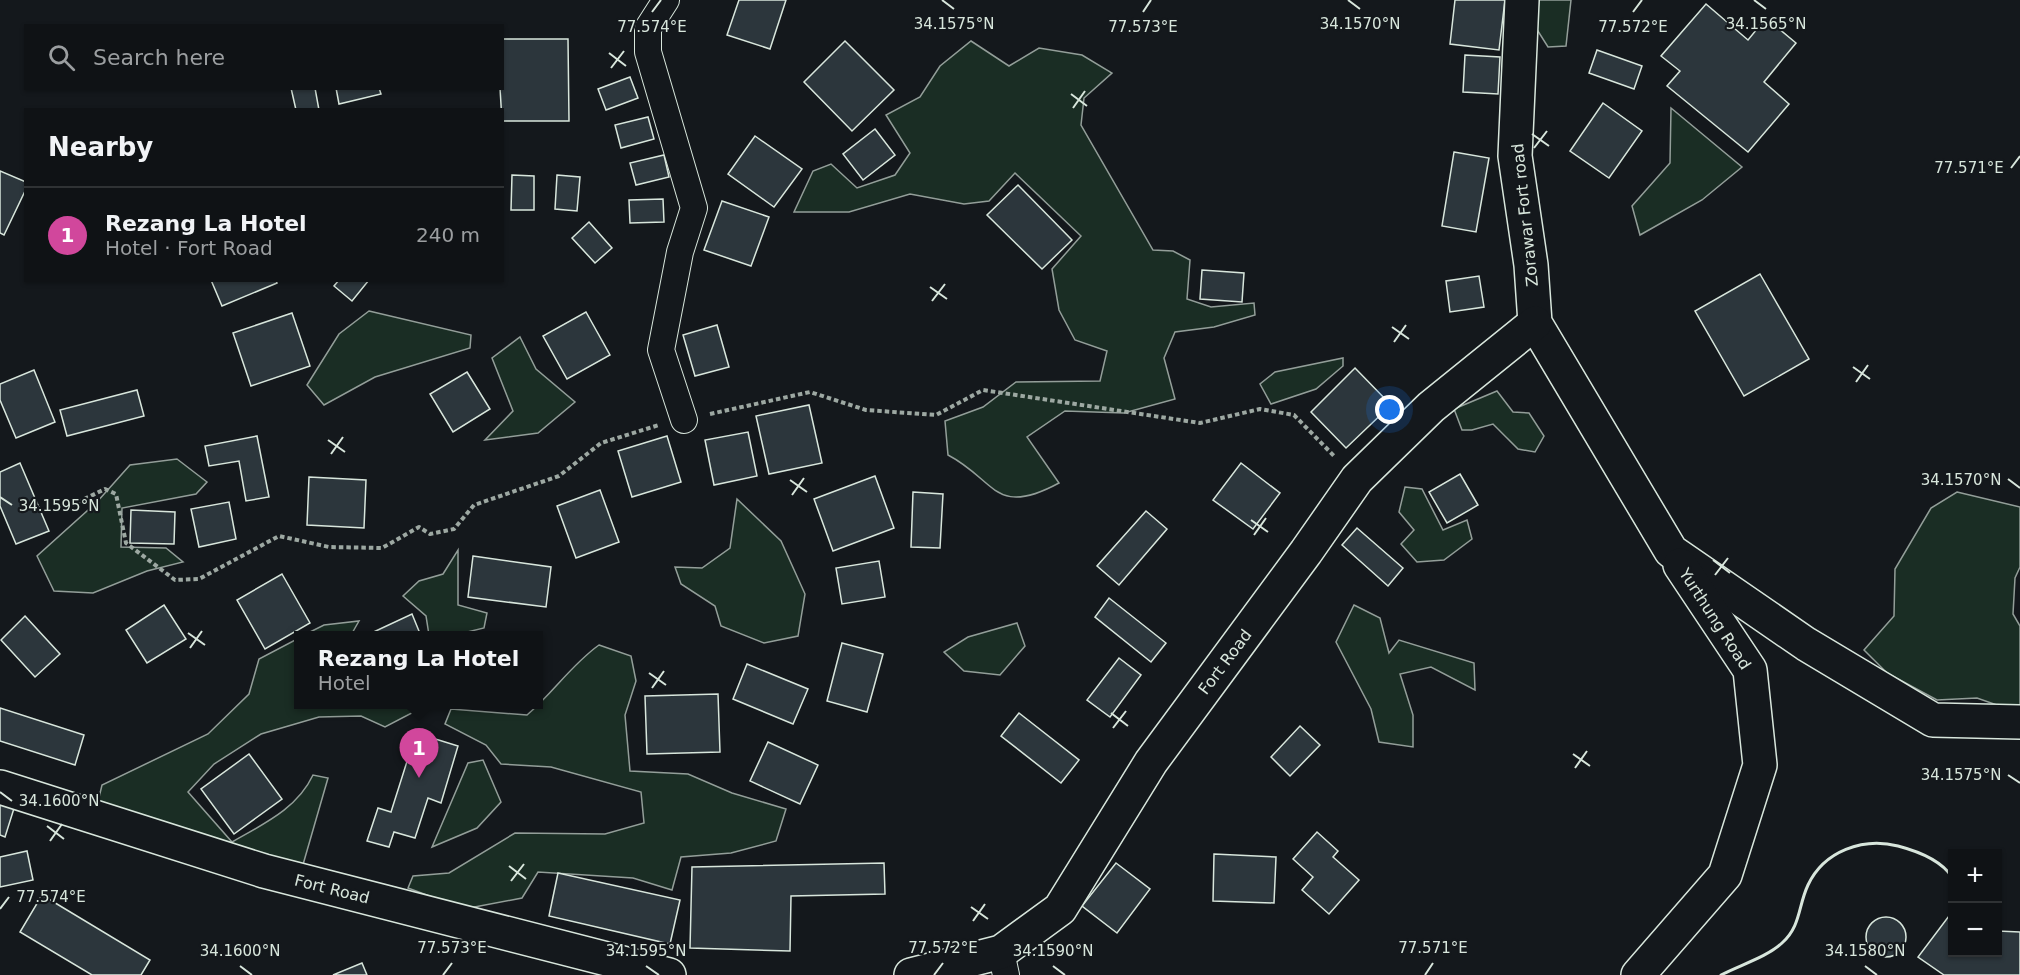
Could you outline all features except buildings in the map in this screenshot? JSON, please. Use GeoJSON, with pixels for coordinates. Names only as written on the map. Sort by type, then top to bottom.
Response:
{"type":"FeatureCollection","features":[{"type":"Feature","properties":{"kind":"street"},"geometry":{"type":"LineString","coordinates":[[666,0],[648,28],[648,52],[694,208],[680,252],[662,350],[684,420]]}},
{"type":"Feature","properties":{"kind":"street","name":"Zorawar Fort road"},"geometry":{"type":"LineString","coordinates":[[1522,0],[1515,156],[1531,265],[1535,323]]}},
{"type":"Feature","properties":{"kind":"street","name":"Fort Road"},"geometry":{"type":"LineString","coordinates":[[911,975],[1003,963],[1060,909],[1151,762],[1306,552],[1356,479],[1431,407],[1535,323]]}},
{"type":"Feature","properties":{"kind":"street","name":"Yurthung Road"},"geometry":{"type":"LineString","coordinates":[[1535,323],[1671,551],[1750,670],[1760,765],[1725,875],[1638,975]]}},
{"type":"Feature","properties":{"kind":"street"},"geometry":{"type":"LineString","coordinates":[[1671,551],[1806,644],[1933,720],[2020,722]]}},
{"type":"Feature","properties":{"kind":"street","name":"Fort Road"},"geometry":{"type":"LineString","coordinates":[[0,788],[264,871],[633,971],[669,975]]}},
{"type":"Feature","properties":{"kind":"path"},"geometry":{"type":"LineString","coordinates":[[64,509],[105,489],[116,494],[126,543],[175,580],[200,579],[279,536],[330,547],[382,548],[419,527],[430,534],[454,529],[474,505],[559,476],[601,443],[684,420],[810,392],[866,411],[936,415],[983,390],[1200,423],[1260,409],[1294,415],[1356,479]]}},
{"type":"Feature","properties":{"kind":"green space"},"geometry":{"type":"Polygon","coordinates":[[[1539,0],[1571,0],[1566,46],[1548,47],[1536,28],[1539,0]]]}},
{"type":"Feature","properties":{"kind":"green space"},"geometry":{"type":"Polygon","coordinates":[[[971,41],[1009,66],[1039,48],[1082,55],[1112,73],[1084,98],[1081,125],[1153,250],[1173,251],[1190,260],[1187,299],[1211,307],[1254,303],[1255,315],[1214,327],[1175,332],[1164,358],[1175,399],[1124,413],[1065,411],[1027,437],[1059,483],[1038,493],[1021,497],[997,492],[948,455],[945,421],[983,407],[1016,382],[1100,381],[1107,351],[1075,340],[1059,310],[1052,269],[1081,236],[1015,173],[989,201],[964,204],[910,194],[849,212],[794,212],[813,171],[831,164],[857,188],[895,175],[910,153],[886,115],[920,97],[940,66],[971,41]]]}},
{"type":"Feature","properties":{"kind":"green space"},"geometry":{"type":"Polygon","coordinates":[[[1671,108],[1742,167],[1702,200],[1640,235],[1632,206],[1670,163],[1671,108]]]}},
{"type":"Feature","properties":{"kind":"green space"},"geometry":{"type":"Polygon","coordinates":[[[369,311],[471,335],[470,348],[375,377],[324,405],[307,385],[339,334],[369,311]]]}},
{"type":"Feature","properties":{"kind":"green space"},"geometry":{"type":"Polygon","coordinates":[[[520,337],[536,369],[575,402],[538,433],[485,440],[513,411],[492,358],[520,337]]]}},
{"type":"Feature","properties":{"kind":"green space"},"geometry":{"type":"Polygon","coordinates":[[[1343,358],[1343,366],[1316,389],[1271,404],[1260,384],[1275,372],[1343,358]]]}},
{"type":"Feature","properties":{"kind":"green space"},"geometry":{"type":"Polygon","coordinates":[[[1497,391],[1513,412],[1529,413],[1544,436],[1535,452],[1518,449],[1493,424],[1472,430],[1462,430],[1454,409],[1497,391]]]}},
{"type":"Feature","properties":{"kind":"green space"},"geometry":{"type":"Polygon","coordinates":[[[177,459],[207,482],[196,494],[122,508],[121,547],[166,548],[183,562],[147,571],[93,593],[54,591],[37,556],[97,502],[130,465],[177,459]]]}},
{"type":"Feature","properties":{"kind":"green space"},"geometry":{"type":"Polygon","coordinates":[[[1405,487],[1422,489],[1443,530],[1467,520],[1472,539],[1444,560],[1417,562],[1401,544],[1414,530],[1399,512],[1405,487]]]}},
{"type":"Feature","properties":{"kind":"green space"},"geometry":{"type":"Polygon","coordinates":[[[1957,492],[2020,507],[2020,567],[2015,578],[2013,614],[2020,626],[2020,709],[2011,710],[1977,698],[1937,700],[1887,673],[1864,650],[1894,616],[1895,569],[1931,508],[1957,492]]]}},
{"type":"Feature","properties":{"kind":"green space"},"geometry":{"type":"Polygon","coordinates":[[[737,499],[781,541],[805,594],[798,636],[764,643],[721,626],[715,606],[681,584],[675,567],[702,568],[730,548],[737,499]]]}},
{"type":"Feature","properties":{"kind":"green space"},"geometry":{"type":"Polygon","coordinates":[[[458,550],[458,605],[487,613],[484,628],[472,631],[428,631],[426,616],[403,596],[419,581],[443,574],[458,550]]]}},
{"type":"Feature","properties":{"kind":"green space"},"geometry":{"type":"Polygon","coordinates":[[[1354,605],[1380,618],[1389,653],[1399,640],[1474,663],[1475,690],[1431,667],[1400,674],[1413,715],[1413,747],[1379,742],[1371,709],[1336,642],[1354,605]]]}},
{"type":"Feature","properties":{"kind":"green space"},"geometry":{"type":"Polygon","coordinates":[[[359,621],[353,631],[312,631],[324,625],[359,621]]]}},
{"type":"Feature","properties":{"kind":"green space"},"geometry":{"type":"Polygon","coordinates":[[[1017,623],[1025,646],[1000,675],[964,671],[944,652],[968,637],[1017,623]]]}},
{"type":"Feature","properties":{"kind":"green space"},"geometry":{"type":"Polygon","coordinates":[[[294,641],[294,709],[419,709],[385,727],[361,716],[319,717],[261,734],[214,764],[188,792],[232,842],[289,806],[306,787],[313,775],[328,778],[302,868],[97,806],[102,785],[208,734],[249,694],[259,659],[294,641]]]}},
{"type":"Feature","properties":{"kind":"green space"},"geometry":{"type":"Polygon","coordinates":[[[599,645],[631,656],[636,681],[625,715],[630,771],[688,774],[732,793],[786,809],[776,841],[731,853],[681,857],[672,890],[633,878],[538,872],[522,898],[464,909],[408,888],[413,876],[449,873],[515,833],[605,834],[644,823],[641,792],[551,767],[501,764],[486,745],[445,724],[451,709],[527,715],[533,709],[543,709],[543,700],[599,645]]]}},
{"type":"Feature","properties":{"kind":"green space"},"geometry":{"type":"Polygon","coordinates":[[[483,760],[501,802],[477,828],[432,847],[468,763],[483,760]]]}},
{"type":"Feature","properties":{"kind":"wall"},"geometry":{"type":"LineString","coordinates":[[1721,975],[1761,957],[1782,943],[1793,930],[1808,885],[1815,873],[1834,855],[1846,849],[1871,844],[1898,846],[1935,861],[1948,872]]}},
{"type":"Feature","properties":{"kind":"place","name":"Rezang La Hotel"},"geometry":{"type":"Point","coordinates":[419,778]}}]}
